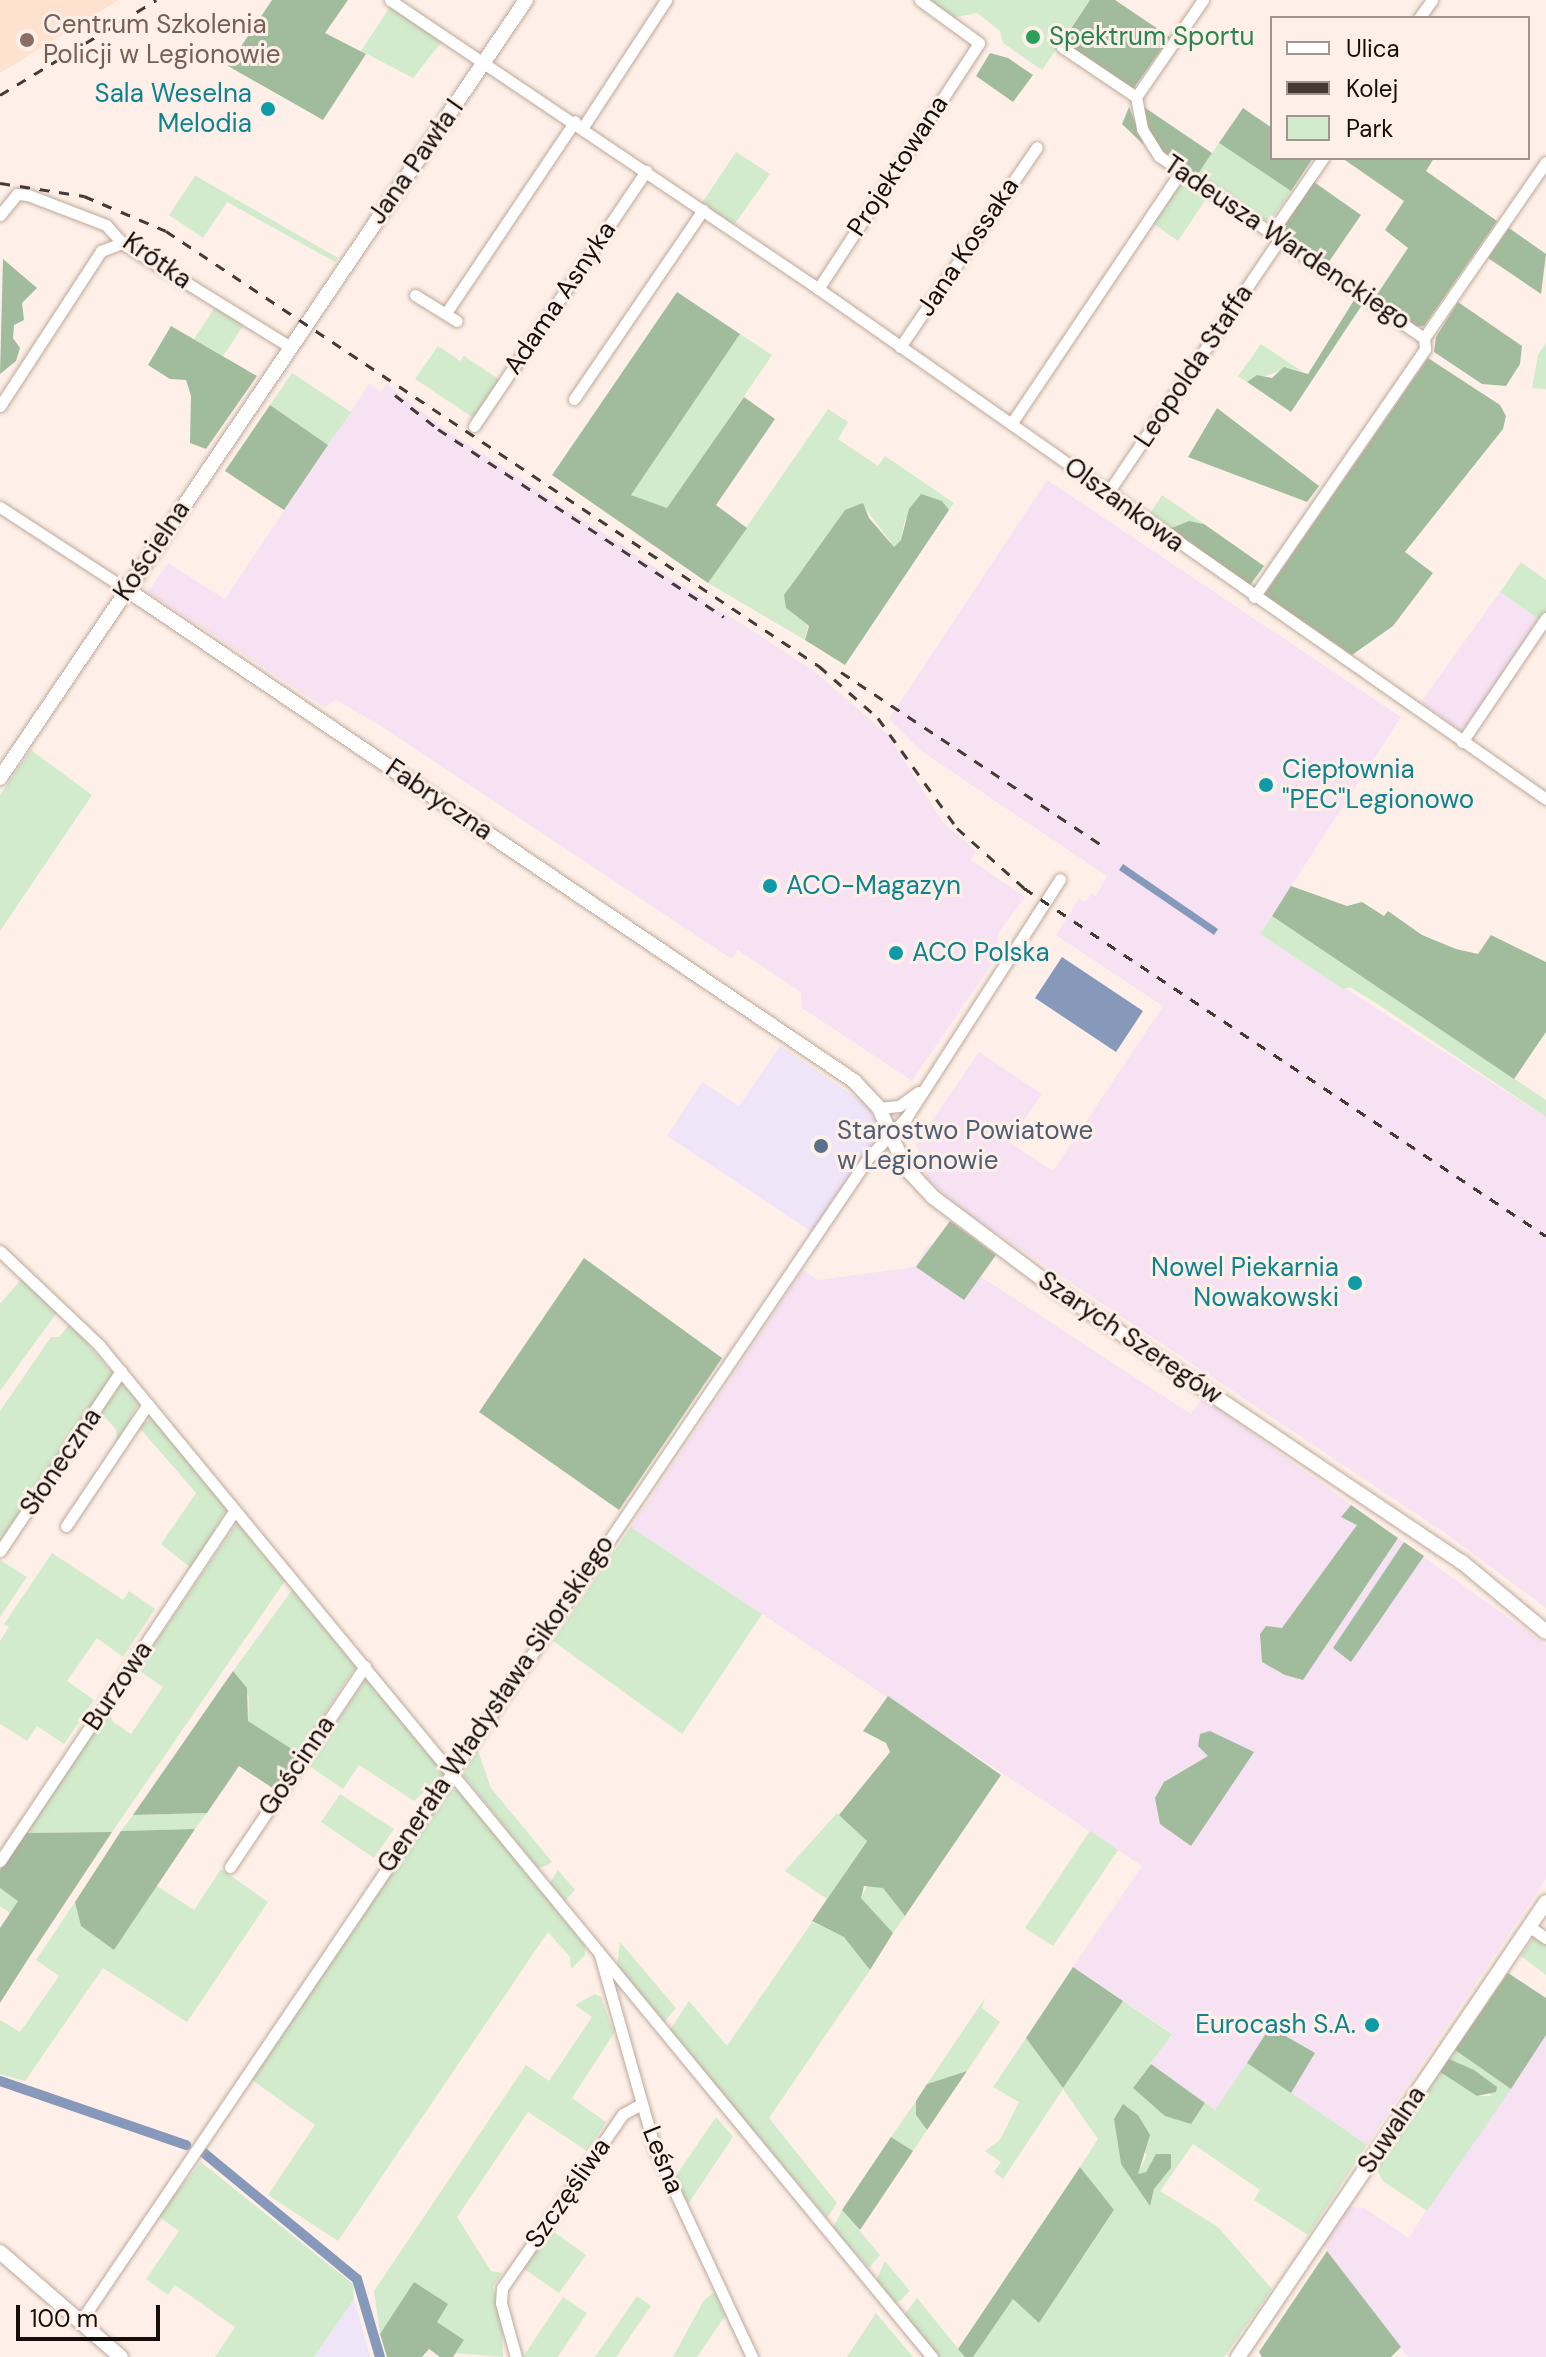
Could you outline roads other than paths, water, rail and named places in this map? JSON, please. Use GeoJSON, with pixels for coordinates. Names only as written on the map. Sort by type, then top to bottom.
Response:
{"type":"FeatureCollection","features":[{"type":"Feature","properties":{"kind":"street","name":"Olszankowa"},"geometry":{"type":"LineString","coordinates":[[390,0],[579,124],[818,289],[1546,799]]}},
{"type":"Feature","properties":{"kind":"street","name":"Jana Pawła I"},"geometry":{"type":"LineString","coordinates":[[305,323],[526,0]]}},
{"type":"Feature","properties":{"kind":"street"},"geometry":{"type":"LineString","coordinates":[[446,313],[666,0]]}},
{"type":"Feature","properties":{"kind":"street","name":"Projektowana"},"geometry":{"type":"LineString","coordinates":[[818,289],[979,43],[920,0]]}},
{"type":"Feature","properties":{"kind":"street"},"geometry":{"type":"LineString","coordinates":[[1062,47],[1136,97],[1203,0]]}},
{"type":"Feature","properties":{"kind":"street","name":"Tadeusza Wardenckiego"},"geometry":{"type":"LineString","coordinates":[[1136,97],[1135,107],[1153,149],[1424,338]]}},
{"type":"Feature","properties":{"kind":"street","name":"Jana Kossaka"},"geometry":{"type":"LineString","coordinates":[[900,347],[1037,147]]}},
{"type":"Feature","properties":{"kind":"street","name":"Leopolda Staffa"},"geometry":{"type":"LineString","coordinates":[[1107,494],[1322,160]]}},
{"type":"Feature","properties":{"kind":"street"},"geometry":{"type":"LineString","coordinates":[[1254,597],[1425,349],[1424,338],[1546,162]]}},
{"type":"Feature","properties":{"kind":"street","name":"Adama Asnyka"},"geometry":{"type":"LineString","coordinates":[[474,426],[646,171]]}},
{"type":"Feature","properties":{"kind":"street"},"geometry":{"type":"LineString","coordinates":[[1011,424],[1181,171]]}},
{"type":"Feature","properties":{"kind":"street","name":"Krótka"},"geometry":{"type":"LineString","coordinates":[[0,215],[17,194],[37,196],[106,225],[122,243],[289,346]]}},
{"type":"Feature","properties":{"kind":"street"},"geometry":{"type":"LineString","coordinates":[[574,399],[703,210]]}},
{"type":"Feature","properties":{"kind":"street"},"geometry":{"type":"LineString","coordinates":[[0,406],[101,251],[122,243]]}},
{"type":"Feature","properties":{"kind":"street"},"geometry":{"type":"LineString","coordinates":[[415,295],[457,321]]}},
{"type":"Feature","properties":{"kind":"street","name":"Kościelna"},"geometry":{"type":"LineString","coordinates":[[0,778],[305,323]]}},
{"type":"Feature","properties":{"kind":"street"},"geometry":{"type":"LineString","coordinates":[[0,507],[126,589]]}},
{"type":"Feature","properties":{"kind":"street","name":"Fabryczna"},"geometry":{"type":"LineString","coordinates":[[126,589],[751,1011]]}},
{"type":"Feature","properties":{"kind":"street"},"geometry":{"type":"LineString","coordinates":[[1462,742],[1546,618]]}},
{"type":"Feature","properties":{"kind":"street","name":"Generała Władysława Sikorskiego"},"geometry":{"type":"LineString","coordinates":[[80,2322],[868,1158],[891,1137],[1060,879]]}},
{"type":"Feature","properties":{"kind":"street","name":"Szarych Szeregów"},"geometry":{"type":"LineString","coordinates":[[751,1011],[854,1081],[879,1108],[905,1167],[933,1197],[1058,1291],[1462,1562],[1546,1632]]}},
{"type":"Feature","properties":{"kind":"street"},"geometry":{"type":"LineString","coordinates":[[879,1108],[899,1106],[918,1092]]}},
{"type":"Feature","properties":{"kind":"street"},"geometry":{"type":"LineString","coordinates":[[0,1251],[121,1371],[932,2357]]}},
{"type":"Feature","properties":{"kind":"street","name":"Słoneczna"},"geometry":{"type":"LineString","coordinates":[[0,1551],[121,1371]]}},
{"type":"Feature","properties":{"kind":"street"},"geometry":{"type":"LineString","coordinates":[[66,1526],[148,1404]]}},
{"type":"Feature","properties":{"kind":"street","name":"Burzowa"},"geometry":{"type":"LineString","coordinates":[[0,1861],[235,1510]]}},
{"type":"Feature","properties":{"kind":"street","name":"Gościnna"},"geometry":{"type":"LineString","coordinates":[[230,1867],[365,1666]]}},
{"type":"Feature","properties":{"kind":"street","name":"Suwalna"},"geometry":{"type":"LineString","coordinates":[[1238,2357],[1546,1902]]}},
{"type":"Feature","properties":{"kind":"street"},"geometry":{"type":"LineString","coordinates":[[1530,1927],[1546,1938]]}},
{"type":"Feature","properties":{"kind":"street","name":"Leśna"},"geometry":{"type":"LineString","coordinates":[[600,1954],[655,2149],[752,2357]]}},
{"type":"Feature","properties":{"kind":"street","name":"Szczęśliwa"},"geometry":{"type":"LineString","coordinates":[[516,2357],[501,2303],[502,2288],[623,2114],[641,2104]]}},
{"type":"Feature","properties":{"kind":"street"},"geometry":{"type":"LineString","coordinates":[[0,2252],[121,2357]]}},
{"type":"Feature","properties":{"kind":"water"},"geometry":{"type":"Polygon","coordinates":[[[1123,864],[1218,929],[1214,935],[1119,870],[1123,864]]]}},
{"type":"Feature","properties":{"kind":"water"},"geometry":{"type":"Polygon","coordinates":[[[1062,957],[1143,1011],[1116,1052],[1035,998],[1062,957]]]}},
{"type":"Feature","properties":{"kind":"waterway"},"geometry":{"type":"LineString","coordinates":[[0,2081],[186,2145]]}},
{"type":"Feature","properties":{"kind":"waterway"},"geometry":{"type":"LineString","coordinates":[[204,2153],[357,2279],[380,2357]]}},
{"type":"Feature","properties":{"kind":"railway"},"geometry":{"type":"LineString","coordinates":[[0,95],[156,0]]}},
{"type":"Feature","properties":{"kind":"railway"},"geometry":{"type":"LineString","coordinates":[[0,183],[84,196],[166,231],[819,666],[878,718],[957,828],[1024,888],[1546,1236]]}},
{"type":"Feature","properties":{"kind":"railway"},"geometry":{"type":"LineString","coordinates":[[395,395],[438,429],[724,617]]}},
{"type":"Feature","properties":{"kind":"railway"},"geometry":{"type":"LineString","coordinates":[[841,672],[1104,847]]}},
{"type":"Feature","properties":{"kind":"place","name":"Spektrum Sportu"},"geometry":{"type":"Point","coordinates":[1033,37]}},
{"type":"Feature","properties":{"kind":"place","name":"Centrum Szkolenia Policji w Legionowie"},"geometry":{"type":"Point","coordinates":[27,40]}},
{"type":"Feature","properties":{"kind":"place","name":"Sala Weselna Melodia"},"geometry":{"type":"Point","coordinates":[268,109]}},
{"type":"Feature","properties":{"kind":"place","name":"Ciepłownia \"PEC\"Legionowo"},"geometry":{"type":"Point","coordinates":[1266,785]}},
{"type":"Feature","properties":{"kind":"place","name":"ACO-Magazyn"},"geometry":{"type":"Point","coordinates":[770,886]}},
{"type":"Feature","properties":{"kind":"place","name":"ACO Polska"},"geometry":{"type":"Point","coordinates":[896,953]}},
{"type":"Feature","properties":{"kind":"place","name":"Starostwo Powiatowe w Legionowie"},"geometry":{"type":"Point","coordinates":[821,1146]}},
{"type":"Feature","properties":{"kind":"place","name":"Nowel Piekarnia Nowakowski"},"geometry":{"type":"Point","coordinates":[1355,1283]}},
{"type":"Feature","properties":{"kind":"place","name":"Eurocash S.A."},"geometry":{"type":"Point","coordinates":[1372,2025]}}]}
